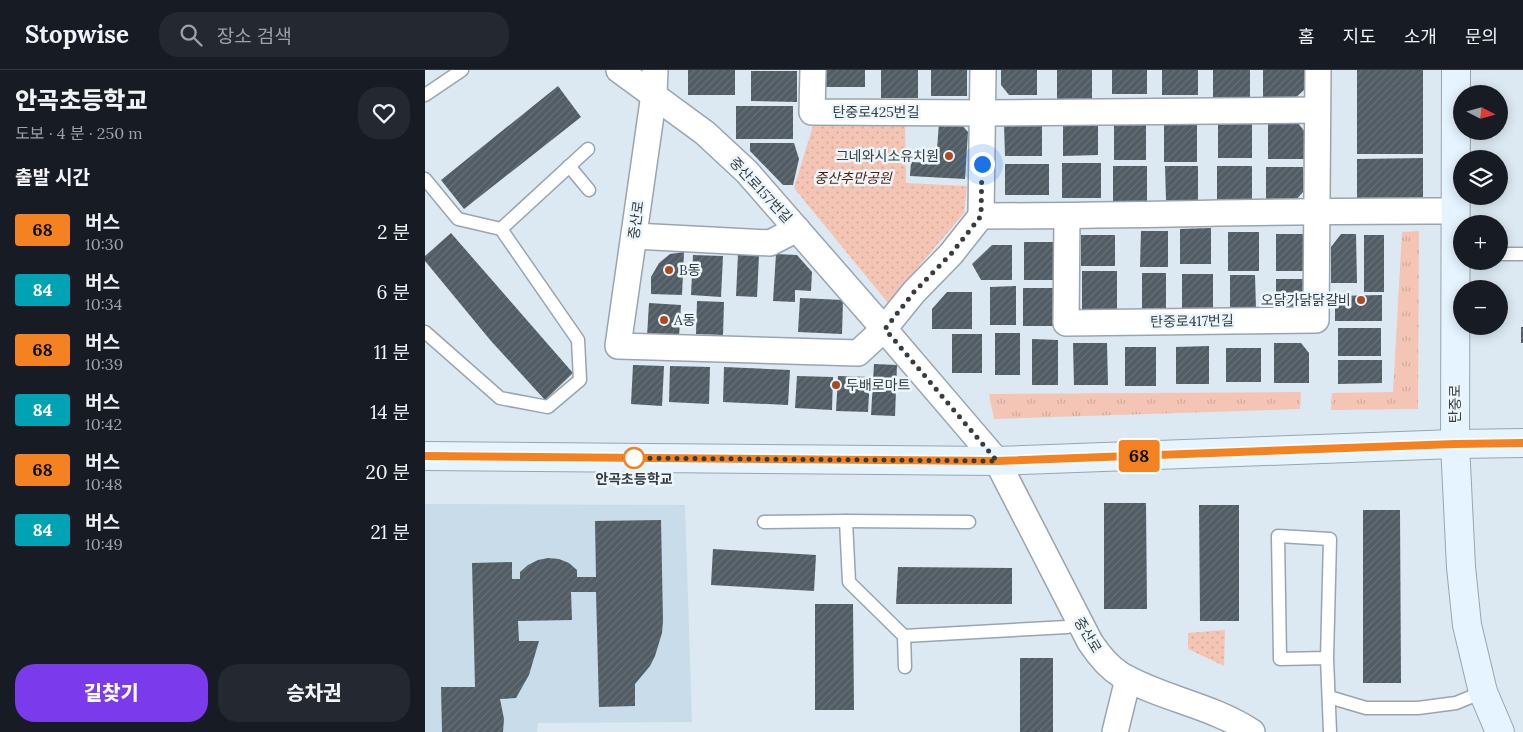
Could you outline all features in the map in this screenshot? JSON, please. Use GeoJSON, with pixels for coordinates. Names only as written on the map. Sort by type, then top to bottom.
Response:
{"type":"FeatureCollection","features":[{"type":"Feature","properties":{"kind":"main road","name":"탄중로"},"geometry":{"type":"LineString","coordinates":[[1455,215],[1456,70]]}},
{"type":"Feature","properties":{"kind":"main road","name":"탄중로"},"geometry":{"type":"LineString","coordinates":[[1458,270],[1455,444],[1461,567],[1466,615],[1483,692],[1500,732]]}},
{"type":"Feature","properties":{"kind":"main road"},"geometry":{"type":"LineString","coordinates":[[425,456],[997,461],[1523,443]]}},
{"type":"Feature","properties":{"kind":"street","name":"중산로157번길"},"geometry":{"type":"LineString","coordinates":[[619,70],[705,133],[740,166],[885,329],[997,461]]}},
{"type":"Feature","properties":{"kind":"street","name":"중산로"},"geometry":{"type":"LineString","coordinates":[[655,70],[654,94],[618,346],[858,353],[885,329]]}},
{"type":"Feature","properties":{"kind":"street","name":"탄중로425번길"},"geometry":{"type":"LineString","coordinates":[[813,70],[812,112],[983,113]]}},
{"type":"Feature","properties":{"kind":"street"},"geometry":{"type":"LineString","coordinates":[[885,329],[914,292],[951,254],[981,216],[983,70]]}},
{"type":"Feature","properties":{"kind":"street","name":"탄중로417번길"},"geometry":{"type":"LineString","coordinates":[[1067,216],[1066,323],[1316,320],[1318,70]]}},
{"type":"Feature","properties":{"kind":"street"},"geometry":{"type":"LineString","coordinates":[[983,113],[1317,110]]}},
{"type":"Feature","properties":{"kind":"street"},"geometry":{"type":"LineString","coordinates":[[981,216],[1067,216],[1316,210],[1455,211]]}},
{"type":"Feature","properties":{"kind":"street"},"geometry":{"type":"LineString","coordinates":[[634,236],[770,243],[797,229]]}},
{"type":"Feature","properties":{"kind":"street","name":"중산로"},"geometry":{"type":"LineString","coordinates":[[997,461],[1089,642],[1101,658],[1119,674],[1128,679],[1221,714],[1252,732]]}},
{"type":"Feature","properties":{"kind":"street"},"geometry":{"type":"LineString","coordinates":[[1115,732],[1128,679]]}},
{"type":"Feature","properties":{"kind":"lane"},"geometry":{"type":"LineString","coordinates":[[425,96],[461,70]]}},
{"type":"Feature","properties":{"kind":"lane"},"geometry":{"type":"LineString","coordinates":[[501,229],[588,148]]}},
{"type":"Feature","properties":{"kind":"lane"},"geometry":{"type":"LineString","coordinates":[[569,166],[589,190]]}},
{"type":"Feature","properties":{"kind":"lane"},"geometry":{"type":"LineString","coordinates":[[425,179],[458,219],[501,229],[579,340],[580,380],[548,407],[500,398],[425,332]]}},
{"type":"Feature","properties":{"kind":"lane"},"geometry":{"type":"LineString","coordinates":[[1508,254],[1523,254]]}},
{"type":"Feature","properties":{"kind":"lane"},"geometry":{"type":"LineString","coordinates":[[846,521],[849,582],[904,636],[905,667]]}},
{"type":"Feature","properties":{"kind":"lane"},"geometry":{"type":"LineString","coordinates":[[764,522],[969,522]]}},
{"type":"Feature","properties":{"kind":"lane"},"geometry":{"type":"LineString","coordinates":[[1327,658],[1279,659],[1278,536],[1330,539],[1327,658],[1330,732]]}},
{"type":"Feature","properties":{"kind":"lane"},"geometry":{"type":"LineString","coordinates":[[904,636],[1067,627],[1080,624]]}},
{"type":"Feature","properties":{"kind":"lane"},"geometry":{"type":"LineString","coordinates":[[1329,697],[1366,708],[1418,708],[1456,703],[1483,692]]}},
{"type":"Feature","properties":{"kind":"shaded area","name":"안곡초등학교"},"geometry":{"type":"Polygon","coordinates":[[[425,504],[685,505],[692,722],[538,723],[537,732],[425,732],[425,504]]]}},
{"type":"Feature","properties":{"kind":"green space","name":"중산추만공원"},"geometry":{"type":"Polygon","coordinates":[[[905,119],[906,183],[967,186],[964,213],[888,303],[794,188],[813,126],[905,119]]]}},
{"type":"Feature","properties":{"kind":"green space"},"geometry":{"type":"Polygon","coordinates":[[[1419,231],[1418,409],[1331,410],[1332,393],[1393,392],[1402,232],[1419,231]]]}},
{"type":"Feature","properties":{"kind":"green space"},"geometry":{"type":"Polygon","coordinates":[[[1301,392],[1300,409],[994,419],[989,394],[1301,392]]]}},
{"type":"Feature","properties":{"kind":"green space"},"geometry":{"type":"Polygon","coordinates":[[[1225,630],[1224,666],[1188,649],[1188,633],[1225,630]]]}},
{"type":"Feature","properties":{"kind":"building"},"geometry":{"type":"Polygon","coordinates":[[[688,70],[735,70],[735,95],[688,95],[688,70]]]}},
{"type":"Feature","properties":{"kind":"building"},"geometry":{"type":"Polygon","coordinates":[[[823,70],[865,70],[865,87],[823,87],[823,70]]]}},
{"type":"Feature","properties":{"kind":"building"},"geometry":{"type":"Polygon","coordinates":[[[881,70],[918,70],[918,98],[881,98],[881,70]]]}},
{"type":"Feature","properties":{"kind":"building"},"geometry":{"type":"Polygon","coordinates":[[[931,70],[967,70],[967,96],[931,96],[931,70]]]}},
{"type":"Feature","properties":{"kind":"building"},"geometry":{"type":"Polygon","coordinates":[[[1001,70],[1037,70],[1037,95],[1009,95],[1001,85],[1001,70]]]}},
{"type":"Feature","properties":{"kind":"building"},"geometry":{"type":"Polygon","coordinates":[[[1057,70],[1092,70],[1092,101],[1057,102],[1057,70]]]}},
{"type":"Feature","properties":{"kind":"building"},"geometry":{"type":"Polygon","coordinates":[[[1112,70],[1147,70],[1147,94],[1112,94],[1112,70]]]}},
{"type":"Feature","properties":{"kind":"building"},"geometry":{"type":"Polygon","coordinates":[[[1162,70],[1198,70],[1198,95],[1162,95],[1162,70]]]}},
{"type":"Feature","properties":{"kind":"building"},"geometry":{"type":"Polygon","coordinates":[[[1213,70],[1250,70],[1250,98],[1213,98],[1213,70]]]}},
{"type":"Feature","properties":{"kind":"building"},"geometry":{"type":"Polygon","coordinates":[[[1263,70],[1305,70],[1305,89],[1291,102],[1263,103],[1263,70]]]}},
{"type":"Feature","properties":{"kind":"building"},"geometry":{"type":"Polygon","coordinates":[[[1357,70],[1423,70],[1423,154],[1357,154],[1357,70]]]}},
{"type":"Feature","properties":{"kind":"building"},"geometry":{"type":"Polygon","coordinates":[[[751,71],[797,71],[797,102],[751,101],[751,71]]]}},
{"type":"Feature","properties":{"kind":"building"},"geometry":{"type":"Polygon","coordinates":[[[558,86],[581,117],[464,209],[441,180],[558,86]]]}},
{"type":"Feature","properties":{"kind":"building"},"geometry":{"type":"Polygon","coordinates":[[[736,106],[793,106],[793,139],[736,139],[736,106]]]}},
{"type":"Feature","properties":{"kind":"building"},"geometry":{"type":"Polygon","coordinates":[[[1164,121],[1197,121],[1197,162],[1164,162],[1164,121]]]}},
{"type":"Feature","properties":{"kind":"building"},"geometry":{"type":"Polygon","coordinates":[[[1114,122],[1146,122],[1146,160],[1114,160],[1114,122]]]}},
{"type":"Feature","properties":{"kind":"building"},"geometry":{"type":"Polygon","coordinates":[[[1218,122],[1252,122],[1252,158],[1218,158],[1218,122]]]}},
{"type":"Feature","properties":{"kind":"building","name":"그네와시소유치원"},"geometry":{"type":"Polygon","coordinates":[[[939,123],[961,124],[968,132],[965,179],[910,176],[911,162],[931,163],[932,149],[937,149],[939,123]]]}},
{"type":"Feature","properties":{"kind":"building"},"geometry":{"type":"Polygon","coordinates":[[[1298,123],[1305,132],[1305,159],[1268,159],[1268,124],[1298,123]]]}},
{"type":"Feature","properties":{"kind":"building"},"geometry":{"type":"Polygon","coordinates":[[[1004,124],[1042,124],[1042,156],[1005,156],[1004,124]]]}},
{"type":"Feature","properties":{"kind":"building"},"geometry":{"type":"Polygon","coordinates":[[[1063,125],[1098,125],[1098,155],[1063,156],[1063,125]]]}},
{"type":"Feature","properties":{"kind":"building"},"geometry":{"type":"Polygon","coordinates":[[[750,143],[794,143],[799,159],[793,185],[783,185],[750,151],[750,143]]]}},
{"type":"Feature","properties":{"kind":"building"},"geometry":{"type":"Polygon","coordinates":[[[1423,158],[1423,206],[1357,206],[1357,159],[1423,158]]]}},
{"type":"Feature","properties":{"kind":"building"},"geometry":{"type":"Polygon","coordinates":[[[1062,163],[1101,163],[1101,198],[1062,198],[1062,163]]]}},
{"type":"Feature","properties":{"kind":"building"},"geometry":{"type":"Polygon","coordinates":[[[1005,164],[1049,164],[1049,195],[1005,195],[1005,164]]]}},
{"type":"Feature","properties":{"kind":"building"},"geometry":{"type":"Polygon","coordinates":[[[1113,166],[1147,166],[1147,202],[1113,202],[1113,166]]]}},
{"type":"Feature","properties":{"kind":"building"},"geometry":{"type":"Polygon","coordinates":[[[1165,166],[1198,166],[1198,200],[1166,200],[1165,166]]]}},
{"type":"Feature","properties":{"kind":"building"},"geometry":{"type":"Polygon","coordinates":[[[1217,166],[1252,166],[1252,199],[1217,199],[1217,166]]]}},
{"type":"Feature","properties":{"kind":"building"},"geometry":{"type":"Polygon","coordinates":[[[1266,167],[1303,167],[1303,192],[1295,201],[1266,202],[1266,167]]]}},
{"type":"Feature","properties":{"kind":"building"},"geometry":{"type":"Polygon","coordinates":[[[1211,228],[1211,264],[1180,264],[1180,229],[1211,228]]]}},
{"type":"Feature","properties":{"kind":"building"},"geometry":{"type":"Polygon","coordinates":[[[1141,231],[1168,231],[1168,267],[1140,267],[1141,231]]]}},
{"type":"Feature","properties":{"kind":"building"},"geometry":{"type":"Polygon","coordinates":[[[1228,232],[1259,232],[1259,271],[1228,271],[1228,232]]]}},
{"type":"Feature","properties":{"kind":"building"},"geometry":{"type":"Polygon","coordinates":[[[451,233],[573,373],[545,400],[491,341],[425,261],[425,256],[451,233]]]}},
{"type":"Feature","properties":{"kind":"building"},"geometry":{"type":"Polygon","coordinates":[[[1276,234],[1304,234],[1305,271],[1276,271],[1276,234]]]}},
{"type":"Feature","properties":{"kind":"building"},"geometry":{"type":"Polygon","coordinates":[[[1341,234],[1356,234],[1357,283],[1331,283],[1331,247],[1341,234]]]}},
{"type":"Feature","properties":{"kind":"building"},"geometry":{"type":"Polygon","coordinates":[[[1081,235],[1115,235],[1115,266],[1081,266],[1081,235]]]}},
{"type":"Feature","properties":{"kind":"building"},"geometry":{"type":"Polygon","coordinates":[[[1364,235],[1384,235],[1384,292],[1364,292],[1364,235]]]}},
{"type":"Feature","properties":{"kind":"building"},"geometry":{"type":"Polygon","coordinates":[[[1024,242],[1058,242],[1058,280],[1024,280],[1024,242]]]}},
{"type":"Feature","properties":{"kind":"building"},"geometry":{"type":"Polygon","coordinates":[[[992,245],[1012,245],[1012,280],[981,280],[972,264],[992,245]]]}},
{"type":"Feature","properties":{"kind":"building","name":"B동"},"geometry":{"type":"Polygon","coordinates":[[[684,252],[682,295],[651,294],[651,277],[659,263],[670,254],[684,252]]]}},
{"type":"Feature","properties":{"kind":"building"},"geometry":{"type":"Polygon","coordinates":[[[738,254],[759,255],[757,297],[736,296],[738,254]]]}},
{"type":"Feature","properties":{"kind":"building"},"geometry":{"type":"Polygon","coordinates":[[[776,254],[797,255],[812,272],[811,291],[795,290],[795,302],[773,301],[776,254]]]}},
{"type":"Feature","properties":{"kind":"building"},"geometry":{"type":"Polygon","coordinates":[[[693,255],[723,256],[721,297],[691,295],[693,255]]]}},
{"type":"Feature","properties":{"kind":"building"},"geometry":{"type":"Polygon","coordinates":[[[1082,271],[1117,271],[1117,310],[1082,310],[1082,271]]]}},
{"type":"Feature","properties":{"kind":"building"},"geometry":{"type":"Polygon","coordinates":[[[1142,273],[1166,273],[1166,310],[1142,310],[1142,273]]]}},
{"type":"Feature","properties":{"kind":"building"},"geometry":{"type":"Polygon","coordinates":[[[1182,274],[1213,274],[1213,311],[1182,311],[1182,274]]]}},
{"type":"Feature","properties":{"kind":"building"},"geometry":{"type":"Polygon","coordinates":[[[1230,275],[1255,275],[1256,309],[1230,309],[1230,275]]]}},
{"type":"Feature","properties":{"kind":"building"},"geometry":{"type":"Polygon","coordinates":[[[1276,279],[1305,279],[1305,304],[1297,311],[1276,311],[1276,279]]]}},
{"type":"Feature","properties":{"kind":"building"},"geometry":{"type":"Polygon","coordinates":[[[1016,286],[1016,325],[990,325],[990,287],[1016,286]]]}},
{"type":"Feature","properties":{"kind":"building"},"geometry":{"type":"Polygon","coordinates":[[[1023,288],[1059,288],[1059,326],[1023,326],[1023,288]]]}},
{"type":"Feature","properties":{"kind":"building"},"geometry":{"type":"Polygon","coordinates":[[[947,292],[972,292],[972,329],[932,329],[932,309],[947,292]]]}},
{"type":"Feature","properties":{"kind":"building"},"geometry":{"type":"Polygon","coordinates":[[[1382,295],[1382,321],[1335,321],[1335,296],[1382,295]]]}},
{"type":"Feature","properties":{"kind":"building"},"geometry":{"type":"Polygon","coordinates":[[[800,298],[843,300],[842,334],[798,332],[800,298]]]}},
{"type":"Feature","properties":{"kind":"building"},"geometry":{"type":"Polygon","coordinates":[[[697,301],[724,302],[723,335],[696,334],[697,301]]]}},
{"type":"Feature","properties":{"kind":"building","name":"A동"},"geometry":{"type":"Polygon","coordinates":[[[649,303],[681,305],[679,337],[647,336],[649,303]]]}},
{"type":"Feature","properties":{"kind":"building"},"geometry":{"type":"Polygon","coordinates":[[[1521,327],[1523,327],[1523,343],[1521,343],[1521,327]]]}},
{"type":"Feature","properties":{"kind":"building"},"geometry":{"type":"Polygon","coordinates":[[[1338,328],[1381,328],[1381,356],[1338,356],[1338,328]]]}},
{"type":"Feature","properties":{"kind":"building"},"geometry":{"type":"Polygon","coordinates":[[[995,333],[1020,333],[1020,375],[995,375],[995,333]]]}},
{"type":"Feature","properties":{"kind":"building"},"geometry":{"type":"Polygon","coordinates":[[[952,334],[982,334],[982,373],[952,373],[952,334]]]}},
{"type":"Feature","properties":{"kind":"building"},"geometry":{"type":"Polygon","coordinates":[[[1032,339],[1058,340],[1058,385],[1032,385],[1032,339]]]}},
{"type":"Feature","properties":{"kind":"building"},"geometry":{"type":"Polygon","coordinates":[[[1073,343],[1107,343],[1108,385],[1074,385],[1073,343]]]}},
{"type":"Feature","properties":{"kind":"building"},"geometry":{"type":"Polygon","coordinates":[[[1274,343],[1301,343],[1309,353],[1309,383],[1274,383],[1274,343]]]}},
{"type":"Feature","properties":{"kind":"building"},"geometry":{"type":"Polygon","coordinates":[[[1209,346],[1209,384],[1176,384],[1176,347],[1209,346]]]}},
{"type":"Feature","properties":{"kind":"building"},"geometry":{"type":"Polygon","coordinates":[[[1125,347],[1156,347],[1156,386],[1125,386],[1125,347]]]}},
{"type":"Feature","properties":{"kind":"building"},"geometry":{"type":"Polygon","coordinates":[[[1226,348],[1261,348],[1261,382],[1226,382],[1226,348]]]}},
{"type":"Feature","properties":{"kind":"building"},"geometry":{"type":"Polygon","coordinates":[[[1338,360],[1382,360],[1382,383],[1338,384],[1338,360]]]}},
{"type":"Feature","properties":{"kind":"building"},"geometry":{"type":"Polygon","coordinates":[[[874,364],[897,365],[895,416],[871,415],[874,364]]]}},
{"type":"Feature","properties":{"kind":"building"},"geometry":{"type":"Polygon","coordinates":[[[633,365],[664,366],[662,406],[631,404],[633,365]]]}},
{"type":"Feature","properties":{"kind":"building"},"geometry":{"type":"Polygon","coordinates":[[[670,366],[710,367],[709,404],[669,402],[670,366]]]}},
{"type":"Feature","properties":{"kind":"building"},"geometry":{"type":"Polygon","coordinates":[[[724,367],[790,370],[788,405],[723,402],[724,367]]]}},
{"type":"Feature","properties":{"kind":"building"},"geometry":{"type":"Polygon","coordinates":[[[797,376],[833,377],[832,410],[795,408],[797,376]]]}},
{"type":"Feature","properties":{"kind":"building"},"geometry":{"type":"Polygon","coordinates":[[[838,376],[870,377],[868,412],[836,411],[838,376]]]}},
{"type":"Feature","properties":{"kind":"building"},"geometry":{"type":"Polygon","coordinates":[[[1104,503],[1146,503],[1147,609],[1104,609],[1104,503]]]}},
{"type":"Feature","properties":{"kind":"building"},"geometry":{"type":"Polygon","coordinates":[[[1199,505],[1239,505],[1239,621],[1200,621],[1199,505]]]}},
{"type":"Feature","properties":{"kind":"building"},"geometry":{"type":"Polygon","coordinates":[[[1363,510],[1400,510],[1401,683],[1363,683],[1363,510]]]}},
{"type":"Feature","properties":{"kind":"building"},"geometry":{"type":"Polygon","coordinates":[[[661,520],[662,633],[650,666],[635,684],[635,706],[599,707],[596,592],[571,592],[572,620],[518,621],[519,641],[539,641],[529,675],[516,698],[500,699],[504,719],[503,732],[442,732],[441,687],[475,687],[472,563],[512,562],[512,579],[520,579],[520,572],[528,565],[548,558],[559,559],[569,563],[577,570],[577,577],[596,577],[595,521],[661,520]]]}},
{"type":"Feature","properties":{"kind":"building"},"geometry":{"type":"Polygon","coordinates":[[[713,549],[816,555],[814,591],[711,585],[713,549]]]}},
{"type":"Feature","properties":{"kind":"building"},"geometry":{"type":"Polygon","coordinates":[[[898,567],[1012,568],[1012,604],[896,604],[898,567]]]}},
{"type":"Feature","properties":{"kind":"building"},"geometry":{"type":"Polygon","coordinates":[[[815,604],[853,604],[854,710],[815,710],[815,604]]]}},
{"type":"Feature","properties":{"kind":"building"},"geometry":{"type":"Polygon","coordinates":[[[1020,658],[1053,658],[1053,732],[1020,732],[1020,658]]]}},
{"type":"Feature","properties":{"kind":"bus line","name":"68"},"geometry":{"type":"LineString","coordinates":[[425,456],[997,461],[1523,443]]}},
{"type":"Feature","properties":{"kind":"place","name":"그네와시소유치원"},"geometry":{"type":"Point","coordinates":[949,156]}},
{"type":"Feature","properties":{"kind":"place","name":"B동"},"geometry":{"type":"Point","coordinates":[669,270]}},
{"type":"Feature","properties":{"kind":"place","name":"오닭가닭닭갈비"},"geometry":{"type":"Point","coordinates":[1361,300]}},
{"type":"Feature","properties":{"kind":"place","name":"A동"},"geometry":{"type":"Point","coordinates":[664,320]}},
{"type":"Feature","properties":{"kind":"place","name":"두배로마트"},"geometry":{"type":"Point","coordinates":[836,385]}},
{"type":"Feature","properties":{"kind":"place","name":"안곡초등학교"},"geometry":{"type":"Point","coordinates":[634,458]}},
{"type":"Feature","properties":{"kind":"route"},"geometry":{"type":"LineString","coordinates":[[634,458],[624,458],[997,461],[885,329],[914,292],[951,254],[981,216],[982,164]]}}]}
